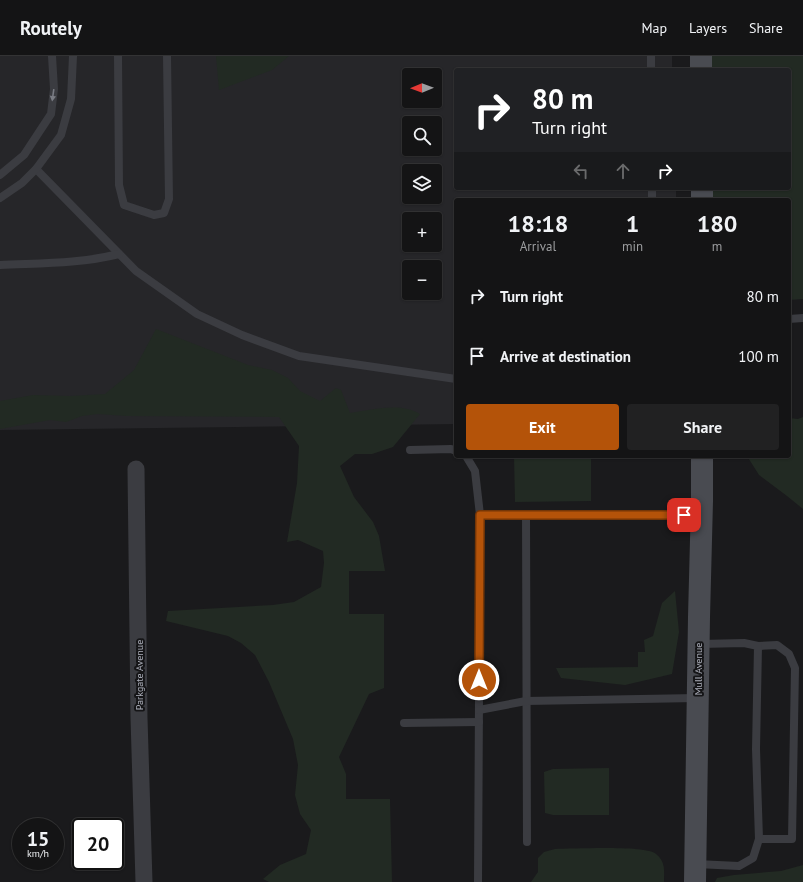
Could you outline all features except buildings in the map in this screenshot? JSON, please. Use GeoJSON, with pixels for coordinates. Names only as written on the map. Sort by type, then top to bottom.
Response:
{"type":"FeatureCollection","features":[{"type":"Feature","properties":{"kind":"street"},"geometry":{"type":"LineString","coordinates":[[701,56],[701,68]]}},
{"type":"Feature","properties":{"kind":"street","name":"Mull Avenue"},"geometry":{"type":"LineString","coordinates":[[695,873],[702,458]]}},
{"type":"Feature","properties":{"kind":"street","name":"Parkgate Avenue"},"geometry":{"type":"LineString","coordinates":[[136,469],[139,718],[144,882]]}},
{"type":"Feature","properties":{"kind":"lane"},"geometry":{"type":"LineString","coordinates":[[0,175],[24,155],[51,114],[54,88],[52,56]]}},
{"type":"Feature","properties":{"kind":"lane"},"geometry":{"type":"LineString","coordinates":[[0,198],[22,183],[36,169],[61,135],[71,99],[73,56]]}},
{"type":"Feature","properties":{"kind":"lane"},"geometry":{"type":"LineString","coordinates":[[118,56],[119,185],[124,205],[154,215],[164,213],[169,199],[167,56]]}},
{"type":"Feature","properties":{"kind":"lane"},"geometry":{"type":"LineString","coordinates":[[651,56],[651,68]]}},
{"type":"Feature","properties":{"kind":"lane"},"geometry":{"type":"LineString","coordinates":[[36,169],[136,271],[166,294],[196,314],[242,335],[299,356],[454,379]]}},
{"type":"Feature","properties":{"kind":"lane"},"geometry":{"type":"LineString","coordinates":[[0,265],[76,262],[96,260],[119,254]]}},
{"type":"Feature","properties":{"kind":"lane"},"geometry":{"type":"LineString","coordinates":[[791,319],[803,318]]}},
{"type":"Feature","properties":{"kind":"lane"},"geometry":{"type":"LineString","coordinates":[[410,450],[454,450]]}},
{"type":"Feature","properties":{"kind":"lane"},"geometry":{"type":"LineString","coordinates":[[467,458],[475,471],[480,515],[478,882]]}},
{"type":"Feature","properties":{"kind":"lane"},"geometry":{"type":"LineString","coordinates":[[480,515],[702,515]]}},
{"type":"Feature","properties":{"kind":"lane"},"geometry":{"type":"LineString","coordinates":[[526,515],[526,842]]}},
{"type":"Feature","properties":{"kind":"lane"},"geometry":{"type":"LineString","coordinates":[[698,644],[744,643],[758,646],[777,645],[789,654],[795,668],[792,839],[759,839]]}},
{"type":"Feature","properties":{"kind":"lane"},"geometry":{"type":"LineString","coordinates":[[695,873],[739,866],[753,858],[759,839],[756,749],[758,646]]}},
{"type":"Feature","properties":{"kind":"lane"},"geometry":{"type":"LineString","coordinates":[[479,710],[526,701],[698,698]]}},
{"type":"Feature","properties":{"kind":"lane"},"geometry":{"type":"LineString","coordinates":[[404,723],[479,722]]}},
{"type":"Feature","properties":{"kind":"shaded area"},"geometry":{"type":"Polygon","coordinates":[[[0,56],[672,56],[672,68],[454,68],[454,190],[676,190],[676,198],[454,198],[454,424],[0,430],[0,56]]]}},
{"type":"Feature","properties":{"kind":"shaded area"},"geometry":{"type":"Polygon","coordinates":[[[216,56],[289,56],[272,70],[219,90],[216,56]]]}},
{"type":"Feature","properties":{"kind":"shaded area"},"geometry":{"type":"Polygon","coordinates":[[[708,56],[803,56],[803,299],[791,300],[791,198],[709,198],[709,190],[791,190],[791,68],[708,68],[708,56]]]}},
{"type":"Feature","properties":{"kind":"shaded area"},"geometry":{"type":"Polygon","coordinates":[[[156,329],[248,365],[272,370],[288,378],[300,391],[320,401],[336,388],[341,390],[350,413],[386,408],[404,408],[420,414],[393,447],[372,454],[355,454],[340,466],[354,497],[373,522],[379,536],[385,571],[349,571],[349,614],[384,614],[384,688],[369,694],[339,757],[346,774],[346,799],[390,799],[392,882],[269,882],[263,879],[280,865],[306,854],[311,830],[300,814],[295,795],[298,765],[293,739],[269,682],[255,655],[241,643],[228,636],[166,621],[168,611],[273,605],[294,602],[321,587],[324,563],[323,551],[298,540],[287,542],[297,483],[299,446],[279,417],[126,416],[98,414],[82,416],[66,422],[50,420],[0,429],[0,401],[33,395],[70,396],[105,394],[134,370],[156,329]]]}},
{"type":"Feature","properties":{"kind":"shaded area"},"geometry":{"type":"Polygon","coordinates":[[[803,417],[803,509],[759,475],[748,458],[791,458],[791,418],[798,419],[803,417]]]}},
{"type":"Feature","properties":{"kind":"shaded area"},"geometry":{"type":"Polygon","coordinates":[[[514,458],[591,458],[591,501],[515,502],[514,458]]]}},
{"type":"Feature","properties":{"kind":"shaded area"},"geometry":{"type":"Polygon","coordinates":[[[675,591],[679,632],[672,674],[625,685],[561,678],[556,668],[638,667],[638,652],[645,652],[644,640],[653,636],[662,603],[675,591]]]}},
{"type":"Feature","properties":{"kind":"shaded area"},"geometry":{"type":"Polygon","coordinates":[[[609,768],[609,815],[553,815],[545,813],[544,772],[553,769],[609,768]]]}},
{"type":"Feature","properties":{"kind":"shaded area"},"geometry":{"type":"Polygon","coordinates":[[[624,848],[650,851],[656,854],[663,863],[664,882],[531,882],[538,872],[538,858],[544,852],[555,849],[624,848]]]}},
{"type":"Feature","properties":{"kind":"shaded area"},"geometry":{"type":"Polygon","coordinates":[[[803,865],[803,882],[715,882],[717,878],[781,871],[803,865]]]}},
{"type":"Feature","properties":{"kind":"route"},"geometry":{"type":"LineString","coordinates":[[479,680],[480,515],[684,515]]}}]}
